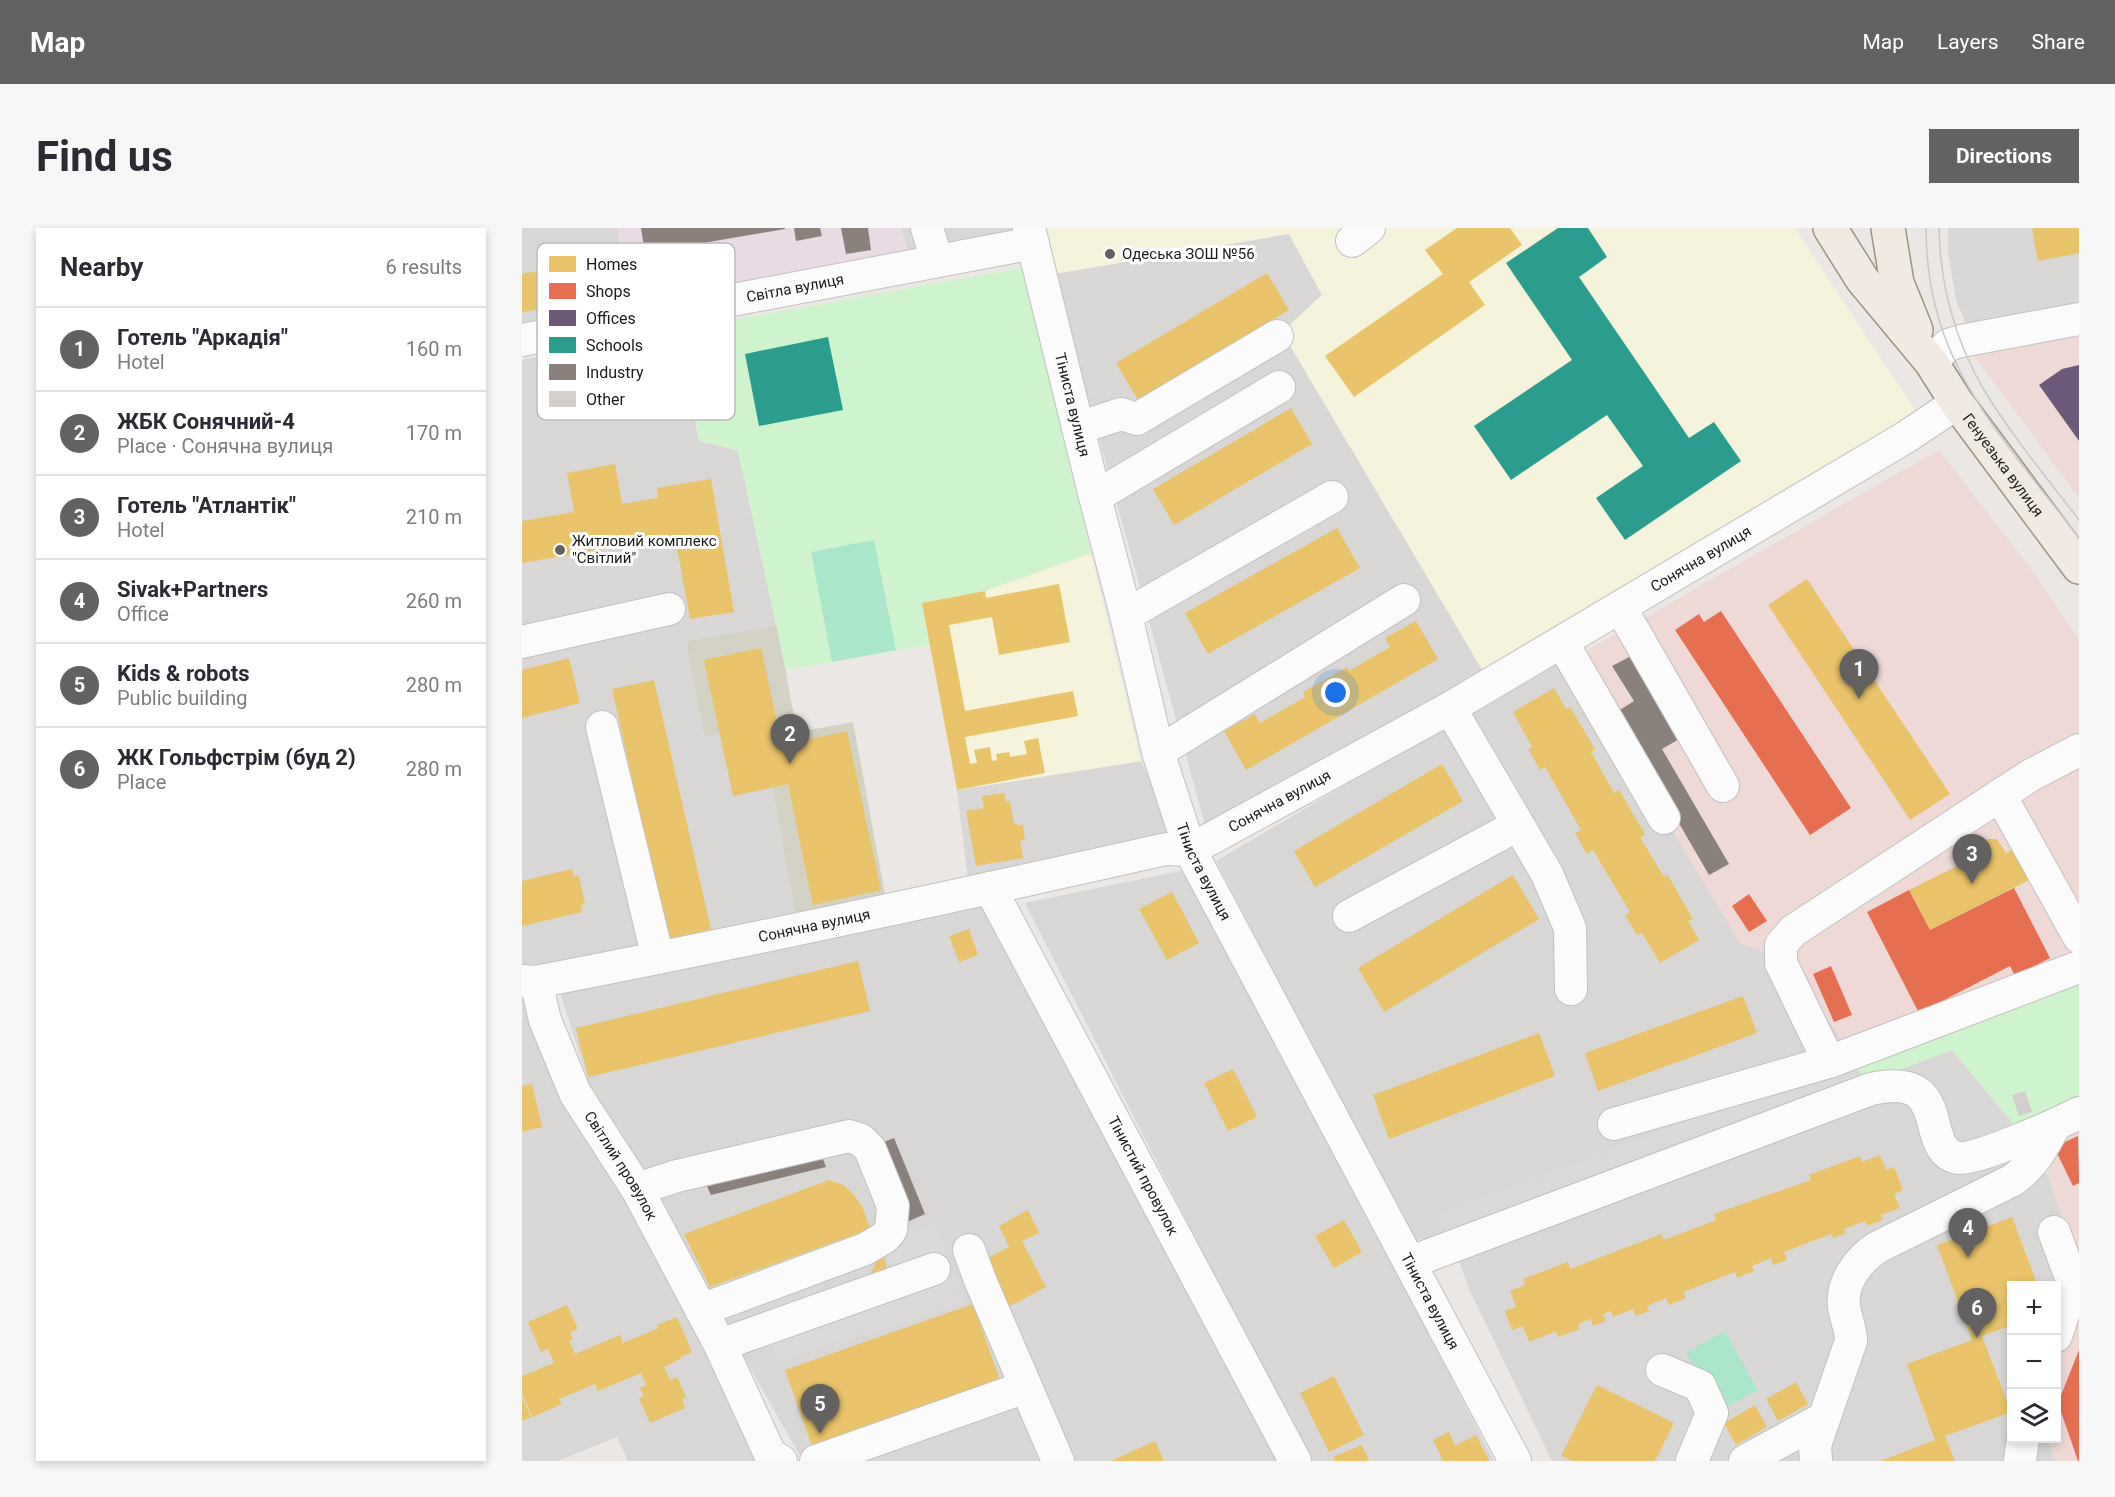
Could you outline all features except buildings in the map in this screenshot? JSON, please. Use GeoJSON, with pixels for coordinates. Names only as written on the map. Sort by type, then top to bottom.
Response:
{"type":"FeatureCollection","features":[{"type":"Feature","properties":{"kind":"main road","name":"Генуезька вулиця"},"geometry":{"type":"LineString","coordinates":[[1830,228],[1862,279],[1931,362],[1957,403],[2079,567]]}},
{"type":"Feature","properties":{"kind":"main road","name":"Генуезька вулиця"},"geometry":{"type":"LineString","coordinates":[[1888,228],[1897,283],[1931,362]]}},
{"type":"Feature","properties":{"kind":"street"},"geometry":{"type":"LineString","coordinates":[[927,228],[938,261]]}},
{"type":"Feature","properties":{"kind":"street","name":"Світла вулиця"},"geometry":{"type":"LineString","coordinates":[[735,300],[938,261],[1031,236]]}},
{"type":"Feature","properties":{"kind":"street","name":"Тіниста вулиця"},"geometry":{"type":"LineString","coordinates":[[1031,236],[1158,752],[1190,850],[1515,1461]]}},
{"type":"Feature","properties":{"kind":"street"},"geometry":{"type":"LineString","coordinates":[[1931,362],[1948,345],[2079,319]]}},
{"type":"Feature","properties":{"kind":"street"},"geometry":{"type":"LineString","coordinates":[[1078,428],[1121,414],[1137,419],[1277,336]]}},
{"type":"Feature","properties":{"kind":"street","name":"Світла вулиця"},"geometry":{"type":"LineString","coordinates":[[522,340],[537,337]]}},
{"type":"Feature","properties":{"kind":"street"},"geometry":{"type":"LineString","coordinates":[[1095,497],[1279,387]]}},
{"type":"Feature","properties":{"kind":"street","name":"Сонячна вулиця"},"geometry":{"type":"LineString","coordinates":[[529,981],[658,958],[1166,849],[1190,850],[1450,708],[1906,437],[1957,403]]}},
{"type":"Feature","properties":{"kind":"street"},"geometry":{"type":"LineString","coordinates":[[1126,615],[1332,497]]}},
{"type":"Feature","properties":{"kind":"street"},"geometry":{"type":"LineString","coordinates":[[1158,752],[1404,600]]}},
{"type":"Feature","properties":{"kind":"street"},"geometry":{"type":"LineString","coordinates":[[1620,607],[1723,786]]}},
{"type":"Feature","properties":{"kind":"street"},"geometry":{"type":"LineString","coordinates":[[522,642],[669,609]]}},
{"type":"Feature","properties":{"kind":"street"},"geometry":{"type":"LineString","coordinates":[[1562,642],[1664,818]]}},
{"type":"Feature","properties":{"kind":"street"},"geometry":{"type":"LineString","coordinates":[[1450,708],[1547,874],[1570,927],[1571,989]]}},
{"type":"Feature","properties":{"kind":"street"},"geometry":{"type":"LineString","coordinates":[[602,727],[658,958]]}},
{"type":"Feature","properties":{"kind":"street"},"geometry":{"type":"LineString","coordinates":[[1829,1062],[1781,963],[1781,945],[1793,932],[2000,795],[2031,775],[2079,750]]}},
{"type":"Feature","properties":{"kind":"street"},"geometry":{"type":"LineString","coordinates":[[2000,795],[2079,937]]}},
{"type":"Feature","properties":{"kind":"street"},"geometry":{"type":"LineString","coordinates":[[1348,916],[1518,825]]}},
{"type":"Feature","properties":{"kind":"street","name":"Тінистий провулок"},"geometry":{"type":"LineString","coordinates":[[990,888],[1296,1461]]}},
{"type":"Feature","properties":{"kind":"street"},"geometry":{"type":"LineString","coordinates":[[1614,1124],[1829,1062],[2079,967]]}},
{"type":"Feature","properties":{"kind":"street","name":"Світлий провулок"},"geometry":{"type":"LineString","coordinates":[[529,981],[575,1093],[637,1189],[720,1345],[770,1454],[780,1461]]}},
{"type":"Feature","properties":{"kind":"street"},"geometry":{"type":"LineString","coordinates":[[1411,1262],[1871,1089],[1890,1085],[1905,1086],[1918,1092],[1925,1100],[1942,1146],[1948,1154],[1959,1158],[1982,1154],[2067,1119]]}},
{"type":"Feature","properties":{"kind":"street"},"geometry":{"type":"LineString","coordinates":[[1816,1461],[1815,1444],[1851,1341],[1851,1331],[1844,1306],[1848,1282],[1863,1256],[2013,1180],[2028,1169],[2067,1119]]}},
{"type":"Feature","properties":{"kind":"street"},"geometry":{"type":"LineString","coordinates":[[637,1189],[677,1176],[849,1136],[861,1140],[870,1149],[893,1206],[891,1230],[884,1238],[865,1249],[701,1310]]}},
{"type":"Feature","properties":{"kind":"street"},"geometry":{"type":"LineString","coordinates":[[2054,1232],[2072,1280],[2056,1335]]}},
{"type":"Feature","properties":{"kind":"street"},"geometry":{"type":"LineString","coordinates":[[969,1250],[1058,1461]]}},
{"type":"Feature","properties":{"kind":"street"},"geometry":{"type":"LineString","coordinates":[[720,1345],[934,1269]]}},
{"type":"Feature","properties":{"kind":"street"},"geometry":{"type":"LineString","coordinates":[[1662,1370],[1700,1386],[1712,1413],[1692,1461]]}},
{"type":"Feature","properties":{"kind":"street"},"geometry":{"type":"LineString","coordinates":[[816,1461],[1026,1388]]}},
{"type":"Feature","properties":{"kind":"street"},"geometry":{"type":"LineString","coordinates":[[1745,1461],[1824,1418]]}},
{"type":"Feature","properties":{"kind":"street"},"geometry":{"type":"LineString","coordinates":[[2020,1461],[2022,1443]]}},
{"type":"Feature","properties":{"kind":"shaded area"},"geometry":{"type":"Polygon","coordinates":[[[522,228],[617,228],[619,243],[537,243],[537,322],[522,325],[522,228]]]}},
{"type":"Feature","properties":{"kind":"shaded area"},"geometry":{"type":"Polygon","coordinates":[[[617,228],[901,228],[908,251],[735,284],[735,243],[619,243],[617,228]]]}},
{"type":"Feature","properties":{"kind":"shaded area"},"geometry":{"type":"Polygon","coordinates":[[[901,228],[1017,228],[1018,233],[908,251],[901,228]]]}},
{"type":"Feature","properties":{"kind":"shaded area"},"geometry":{"type":"Polygon","coordinates":[[[1043,228],[1795,228],[1917,413],[1486,676],[1282,332],[1322,295],[1289,234],[1054,274],[1043,228]]]}},
{"type":"Feature","properties":{"kind":"shaded area"},"geometry":{"type":"Polygon","coordinates":[[[1948,228],[2079,228],[2079,335],[1971,351],[1966,324],[1956,300],[1948,251],[1948,228]]]}},
{"type":"Feature","properties":{"kind":"shaded area"},"geometry":{"type":"Polygon","coordinates":[[[1289,233],[1322,295],[1282,332],[1486,676],[1209,840],[1054,274],[1289,233]]]}},
{"type":"Feature","properties":{"kind":"shaded area"},"geometry":{"type":"Polygon","coordinates":[[[1025,267],[1141,761],[957,790],[930,645],[786,670],[738,450],[699,441],[695,420],[735,420],[735,320],[1025,267]]]}},
{"type":"Feature","properties":{"kind":"shaded area"},"geometry":{"type":"Polygon","coordinates":[[[2079,335],[2079,498],[1971,351],[2079,335]]]}},
{"type":"Feature","properties":{"kind":"shaded area"},"geometry":{"type":"Polygon","coordinates":[[[537,357],[537,420],[695,420],[699,440],[738,450],[777,625],[686,641],[704,737],[761,726],[797,921],[522,972],[522,360],[537,357]]]}},
{"type":"Feature","properties":{"kind":"shaded area"},"geometry":{"type":"Polygon","coordinates":[[[1939,450],[2034,573],[2079,640],[2079,964],[1854,1059],[1790,961],[1740,943],[1591,694],[1579,655],[1939,450]]]}},
{"type":"Feature","properties":{"kind":"shaded area"},"geometry":{"type":"Polygon","coordinates":[[[777,625],[797,732],[853,722],[887,905],[797,921],[761,727],[704,737],[686,641],[777,625]]]}},
{"type":"Feature","properties":{"kind":"shaded area"},"geometry":{"type":"Polygon","coordinates":[[[1561,658],[1790,961],[1854,1059],[1441,1215],[1450,1236],[1952,1050],[2020,1132],[2019,1160],[2048,1175],[2079,1268],[2079,1293],[2061,1349],[2061,1281],[2007,1281],[2007,1443],[2049,1443],[2056,1461],[1552,1461],[1470,1291],[1450,1237],[1413,1240],[1216,861],[1561,658]]]}},
{"type":"Feature","properties":{"kind":"shaded area"},"geometry":{"type":"Polygon","coordinates":[[[1141,761],[1178,843],[968,879],[957,790],[1141,761]]]}},
{"type":"Feature","properties":{"kind":"shaded area"},"geometry":{"type":"Polygon","coordinates":[[[1189,869],[1494,1461],[1309,1461],[1025,903],[1189,869]]]}},
{"type":"Feature","properties":{"kind":"shaded area"},"geometry":{"type":"Polygon","coordinates":[[[997,899],[1283,1461],[1074,1461],[1036,1370],[803,1461],[590,1087],[558,986],[997,899]]]}},
{"type":"Feature","properties":{"kind":"shaded area"},"geometry":{"type":"Polygon","coordinates":[[[530,994],[568,1103],[777,1461],[628,1461],[617,1437],[558,1461],[522,1461],[522,995],[530,994]]]}},
{"type":"Feature","properties":{"kind":"shaded area"},"geometry":{"type":"Polygon","coordinates":[[[1854,1059],[1865,1083],[1450,1237],[1440,1215],[1854,1059]]]}},
{"type":"Feature","properties":{"kind":"shaded area"},"geometry":{"type":"Polygon","coordinates":[[[2079,1127],[2079,1268],[2048,1175],[2054,1147],[2066,1134],[2079,1127]]]}},
{"type":"Feature","properties":{"kind":"shaded area"},"geometry":{"type":"Polygon","coordinates":[[[935,1227],[964,1304],[773,1361],[769,1306],[889,1271],[883,1244],[935,1227]]]}},
{"type":"Feature","properties":{"kind":"shaded area"},"geometry":{"type":"Polygon","coordinates":[[[2079,1293],[2079,1461],[2056,1461],[2049,1443],[2061,1443],[2061,1349],[2079,1293]]]}},
{"type":"Feature","properties":{"kind":"shaded area"},"geometry":{"type":"Polygon","coordinates":[[[1017,1404],[1045,1461],[866,1461],[1017,1404]]]}},
{"type":"Feature","properties":{"kind":"green space"},"geometry":{"type":"Polygon","coordinates":[[[1025,267],[1091,553],[985,591],[922,603],[930,645],[786,670],[738,450],[699,441],[695,420],[735,420],[735,320],[1025,267]]]}},
{"type":"Feature","properties":{"kind":"green space"},"geometry":{"type":"Polygon","coordinates":[[[874,540],[896,650],[832,662],[811,552],[874,540]]]}},
{"type":"Feature","properties":{"kind":"green space"},"geometry":{"type":"Polygon","coordinates":[[[2079,980],[2079,1095],[2037,1116],[2020,1132],[1952,1050],[1865,1083],[1854,1059],[2079,980]]]}},
{"type":"Feature","properties":{"kind":"green space"},"geometry":{"type":"Polygon","coordinates":[[[1725,1331],[1758,1390],[1719,1411],[1686,1352],[1725,1331]]]}},
{"type":"Feature","properties":{"kind":"tram line"},"geometry":{"type":"LineString","coordinates":[[1926,228],[1927,258],[1934,302],[1948,345],[1960,371],[2007,445],[2079,538]]}},
{"type":"Feature","properties":{"kind":"tram line"},"geometry":{"type":"LineString","coordinates":[[1939,228],[1942,270],[1951,312],[1974,371],[2006,424],[2079,520]]}},
{"type":"Feature","properties":{"kind":"place","name":"Одеська ЗОШ №56"},"geometry":{"type":"Point","coordinates":[1110,254]}},
{"type":"Feature","properties":{"kind":"place","name":"Житловий комплекс \"Світлий\""},"geometry":{"type":"Point","coordinates":[560,550]}},
{"type":"Feature","properties":{"kind":"place","name":"Готель \"Аркадія\""},"geometry":{"type":"Point","coordinates":[1859,699]}},
{"type":"Feature","properties":{"kind":"place","name":"ЖБК Сонячний-4"},"geometry":{"type":"Point","coordinates":[790,764]}},
{"type":"Feature","properties":{"kind":"place","name":"Готель \"Атлантік\""},"geometry":{"type":"Point","coordinates":[1972,884]}},
{"type":"Feature","properties":{"kind":"place","name":"Sivak+Partners"},"geometry":{"type":"Point","coordinates":[1968,1258]}},
{"type":"Feature","properties":{"kind":"place","name":"ЖК Гольфстрім (буд 2)"},"geometry":{"type":"Point","coordinates":[1977,1338]}},
{"type":"Feature","properties":{"kind":"place","name":"Kids & robots"},"geometry":{"type":"Point","coordinates":[820,1434]}}]}
